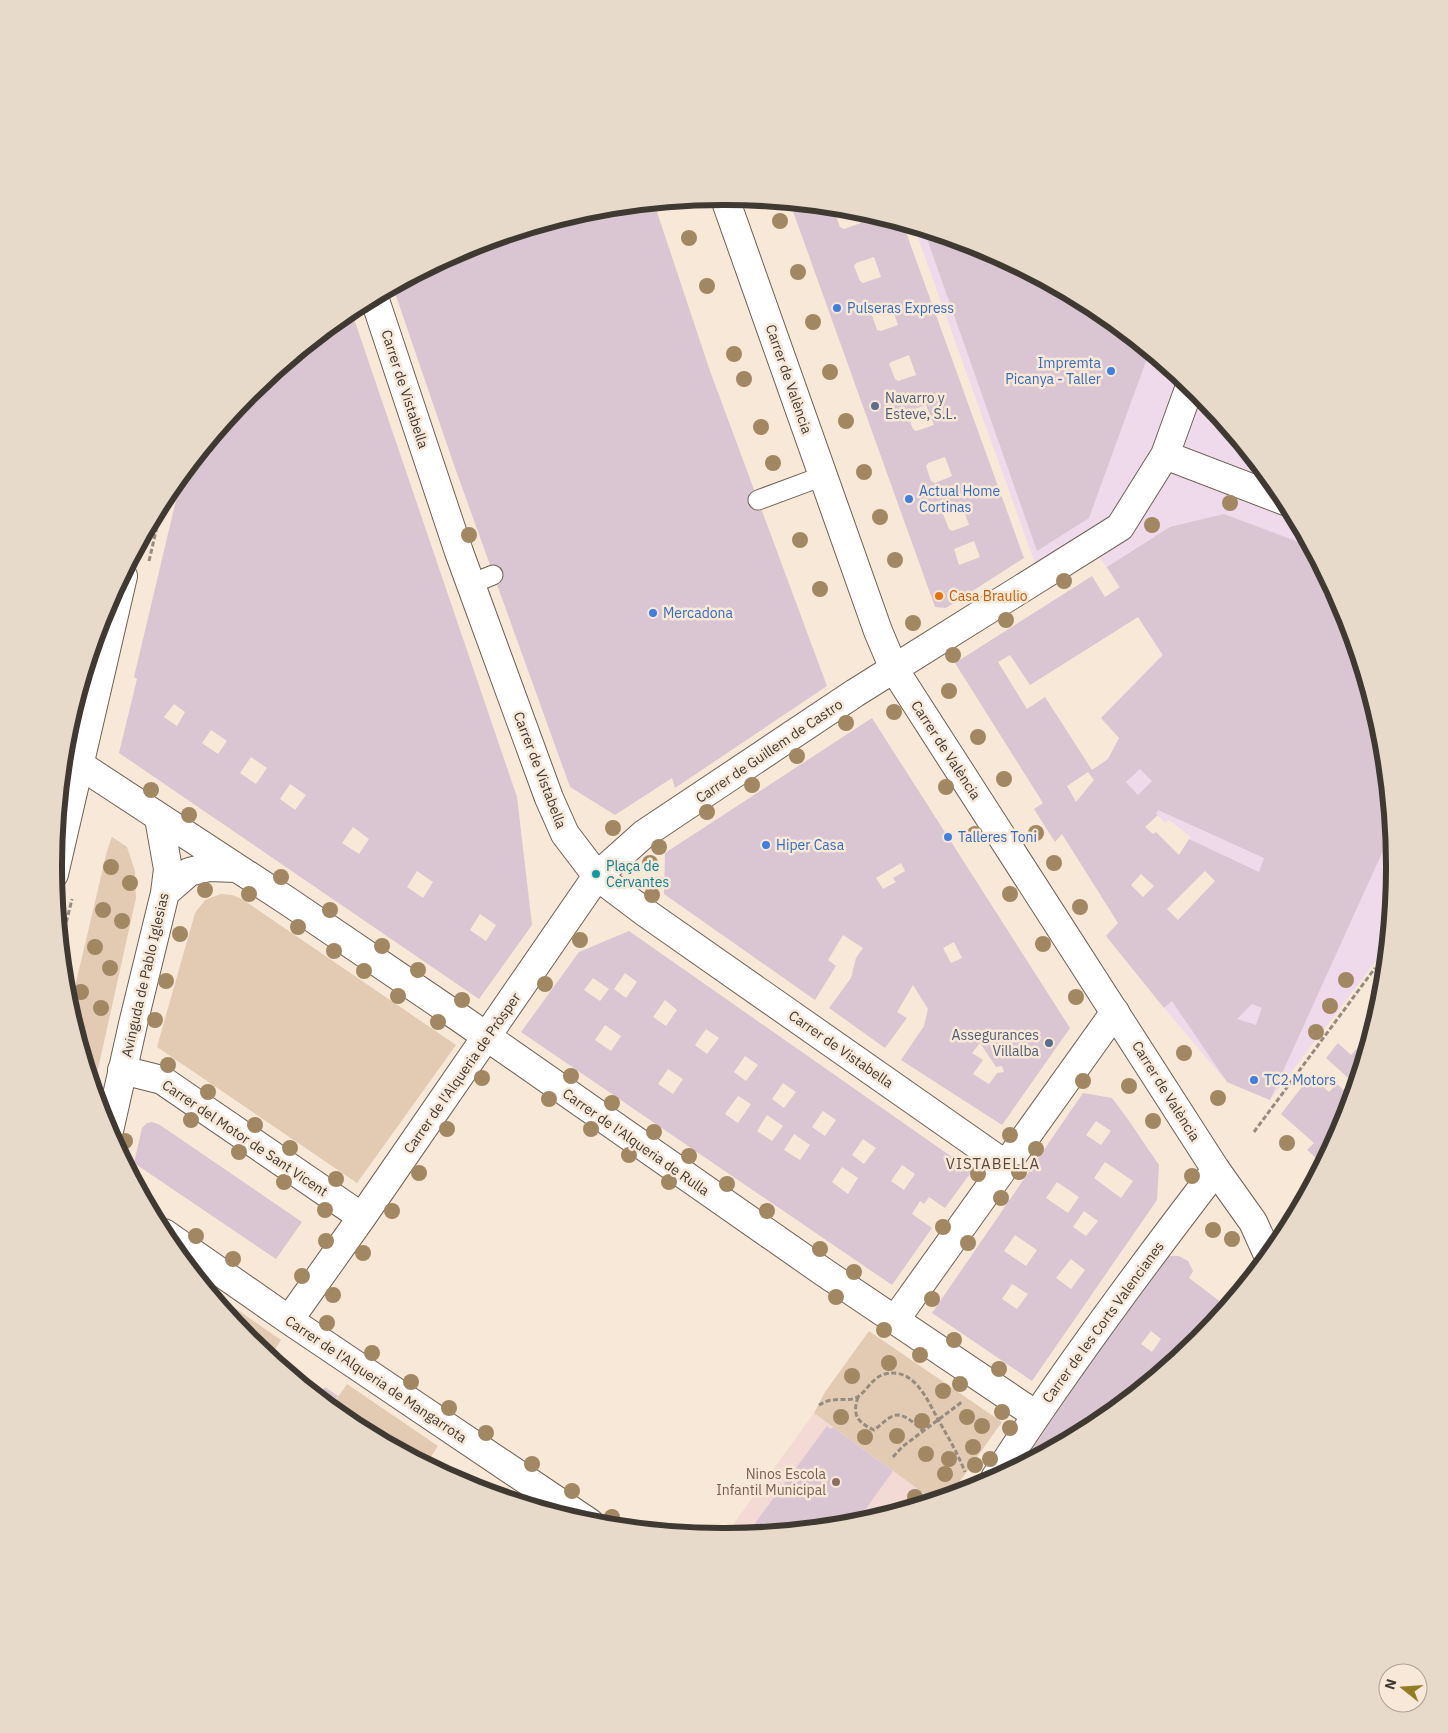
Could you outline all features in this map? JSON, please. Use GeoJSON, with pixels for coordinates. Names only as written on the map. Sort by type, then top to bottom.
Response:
{"type":"FeatureCollection","features":[{"type":"Feature","properties":{"kind":"street","name":"Carrer de València"},"geometry":{"type":"LineString","coordinates":[[727,205],[878,631],[894,669],[1216,1170],[1253,1222],[1264,1247]]}},
{"type":"Feature","properties":{"kind":"street","name":"Carrer de Vistabella"},"geometry":{"type":"LineString","coordinates":[[377,304],[482,580],[554,810],[565,834],[597,876],[646,914],[1006,1165]]}},
{"type":"Feature","properties":{"kind":"street","name":"Carrer de Guillem de Castro"},"geometry":{"type":"LineString","coordinates":[[644,834],[894,669],[1120,527],[1165,455],[1187,394]]}},
{"type":"Feature","properties":{"kind":"street"},"geometry":{"type":"LineString","coordinates":[[1165,455],[1272,496]]}},
{"type":"Feature","properties":{"kind":"street"},"geometry":{"type":"LineString","coordinates":[[63,834],[116,606]]}},
{"type":"Feature","properties":{"kind":"street","name":"Carrer de l'Alqueria de Rulla"},"geometry":{"type":"LineString","coordinates":[[80,765],[236,868],[486,1038],[816,1268],[1036,1414]]}},
{"type":"Feature","properties":{"kind":"street","name":"Avinguda de Pablo Iglesias"},"geometry":{"type":"LineString","coordinates":[[112,1117],[165,893],[168,869],[159,818]]}},
{"type":"Feature","properties":{"kind":"street","name":"Carrer de l'Alqueria de Pròsper"},"geometry":{"type":"LineString","coordinates":[[288,1320],[362,1217],[597,876],[644,834]]}},
{"type":"Feature","properties":{"kind":"street"},"geometry":{"type":"LineString","coordinates":[[165,893],[189,872],[209,867],[236,868]]}},
{"type":"Feature","properties":{"kind":"street"},"geometry":{"type":"LineString","coordinates":[[895,1320],[1115,1012]]}},
{"type":"Feature","properties":{"kind":"street","name":"Carrer del Motor de Sant Vicent"},"geometry":{"type":"LineString","coordinates":[[122,1070],[162,1080],[362,1217]]}},
{"type":"Feature","properties":{"kind":"street","name":"Carrer de les Corts Valencianes"},"geometry":{"type":"LineString","coordinates":[[985,1474],[1036,1414],[1122,1294],[1216,1170]]}},
{"type":"Feature","properties":{"kind":"street","name":"Carrer de l'Alqueria de Mangarrota"},"geometry":{"type":"LineString","coordinates":[[183,1246],[288,1320],[569,1509]]}},
{"type":"Feature","properties":{"kind":"lane"},"geometry":{"type":"LineString","coordinates":[[758,500],[823,476]]}},
{"type":"Feature","properties":{"kind":"path"},"geometry":{"type":"LineString","coordinates":[[1254,1132],[1375,968]]}},
{"type":"Feature","properties":{"kind":"path"},"geometry":{"type":"LineString","coordinates":[[923,1431],[910,1420],[901,1416],[891,1416],[874,1430],[863,1425],[857,1418],[855,1407],[859,1396],[871,1382],[885,1374],[902,1374],[916,1383],[929,1400],[938,1420],[950,1438],[966,1473],[979,1477]]}},
{"type":"Feature","properties":{"kind":"path"},"geometry":{"type":"LineString","coordinates":[[818,1405],[833,1400],[847,1400],[859,1396]]}},
{"type":"Feature","properties":{"kind":"path"},"geometry":{"type":"LineString","coordinates":[[893,1457],[902,1447],[968,1399]]}},
{"type":"Feature","properties":{"kind":"shaded area"},"geometry":{"type":"Polygon","coordinates":[[[917,234],[977,255],[1017,273],[1055,294],[1092,316],[1160,369],[1192,399],[1249,464],[1297,536],[1335,613],[1363,695],[1373,737],[1380,780],[1386,866],[1380,953],[1379,957],[1270,1100],[1227,1082],[1164,1008],[1189,988],[1258,872],[1189,839],[1191,837],[1169,820],[1165,823],[1120,776],[1140,753],[1101,718],[1162,655],[1092,545],[1040,577],[917,234]]]}},
{"type":"Feature","properties":{"kind":"shaded area"},"geometry":{"type":"Polygon","coordinates":[[[112,837],[127,847],[135,871],[136,898],[97,1075],[85,1038],[74,991],[107,851],[112,837]]]}},
{"type":"Feature","properties":{"kind":"shaded area"},"geometry":{"type":"Polygon","coordinates":[[[221,894],[232,895],[242,899],[456,1045],[357,1183],[157,1047],[195,913],[205,900],[221,894]]]}},
{"type":"Feature","properties":{"kind":"shaded area"},"geometry":{"type":"Polygon","coordinates":[[[232,1306],[281,1340],[274,1351],[256,1334],[231,1307],[232,1306]]]}},
{"type":"Feature","properties":{"kind":"shaded area"},"geometry":{"type":"Polygon","coordinates":[[[869,1331],[1002,1422],[957,1486],[927,1496],[814,1413],[825,1392],[869,1331]]]}},
{"type":"Feature","properties":{"kind":"shaded area"},"geometry":{"type":"Polygon","coordinates":[[[347,1384],[438,1446],[429,1459],[356,1417],[335,1401],[347,1384]]]}},
{"type":"Feature","properties":{"kind":"shaded area","name":"Ninos Escola Infantil Municipal"},"geometry":{"type":"Polygon","coordinates":[[[814,1413],[925,1494],[922,1497],[853,1515],[767,1527],[731,1528],[814,1413]]]}},
{"type":"Feature","properties":{"kind":"building","name":"Mercadona"},"geometry":{"type":"Polygon","coordinates":[[[656,209],[710,371],[827,686],[675,788],[672,778],[615,815],[570,787],[454,465],[395,293],[431,273],[511,240],[595,218],[656,209]]]}},
{"type":"Feature","properties":{"kind":"building"},"geometry":{"type":"Polygon","coordinates":[[[792,209],[836,215],[840,227],[844,229],[861,223],[860,220],[906,231],[1024,558],[946,608],[935,607],[792,209]],[[874,257],[856,263],[854,266],[860,281],[863,283],[881,277],[874,257]],[[891,305],[874,312],[872,315],[877,330],[881,331],[898,325],[891,305]],[[909,355],[889,364],[895,379],[898,381],[916,375],[909,355]],[[926,405],[909,411],[907,414],[913,429],[916,431],[934,425],[926,405]],[[945,457],[928,463],[926,466],[931,481],[935,483],[952,476],[945,457]],[[962,505],[945,511],[943,514],[949,529],[952,531],[969,525],[962,505]],[[974,541],[954,549],[959,565],[980,557],[974,541]]]}},
{"type":"Feature","properties":{"kind":"building"},"geometry":{"type":"Polygon","coordinates":[[[926,237],[977,255],[1017,273],[1092,316],[1147,358],[1089,518],[1037,551],[926,237]]]}},
{"type":"Feature","properties":{"kind":"building"},"geometry":{"type":"Polygon","coordinates":[[[354,318],[517,797],[532,925],[479,999],[119,753],[137,679],[134,677],[177,494],[227,430],[256,399],[288,369],[354,318]],[[174,704],[164,717],[177,726],[185,712],[174,704]],[[211,730],[202,743],[218,754],[227,741],[211,730]],[[251,757],[240,773],[256,784],[267,768],[251,757]],[[290,784],[280,799],[295,810],[306,795],[290,784]],[[353,827],[342,843],[359,854],[369,839],[353,827]],[[417,871],[407,887],[423,898],[433,882],[417,871]],[[480,914],[470,930],[486,941],[496,925],[480,914]]]}},
{"type":"Feature","properties":{"kind":"building"},"geometry":{"type":"Polygon","coordinates":[[[1224,514],[1301,543],[1335,613],[1363,695],[1373,737],[1380,780],[1385,846],[1270,1100],[1227,1082],[1172,1001],[1164,1008],[1106,936],[1118,923],[1062,834],[1055,842],[1034,809],[1043,803],[955,663],[1092,576],[1105,597],[1120,587],[1107,567],[1170,527],[1224,514]],[[1138,617],[1030,685],[1010,655],[998,662],[1027,709],[1045,697],[1092,770],[1108,759],[1119,738],[1101,718],[1163,655],[1138,617]],[[1140,769],[1126,782],[1138,795],[1152,781],[1140,769]],[[1088,772],[1067,786],[1076,802],[1094,780],[1088,772]],[[1158,810],[1156,814],[1158,815],[1145,827],[1153,834],[1156,832],[1179,855],[1189,839],[1259,872],[1264,858],[1158,810]],[[1205,871],[1167,909],[1178,920],[1215,881],[1205,871]],[[1141,874],[1131,885],[1143,897],[1154,886],[1141,874]],[[1252,1004],[1237,1019],[1256,1025],[1262,1008],[1252,1004]]]}},
{"type":"Feature","properties":{"kind":"building"},"geometry":{"type":"Polygon","coordinates":[[[872,718],[1070,1028],[1002,1125],[901,1060],[924,1026],[928,1009],[913,985],[897,1012],[907,1018],[885,1048],[829,1008],[851,978],[856,958],[863,948],[843,935],[828,960],[836,966],[815,1000],[664,894],[665,853],[872,718]],[[901,863],[876,878],[883,889],[896,882],[893,878],[905,871],[901,863]],[[954,942],[943,948],[951,963],[962,958],[954,942]],[[980,1043],[972,1053],[983,1060],[973,1074],[989,1084],[997,1073],[1004,1072],[1002,1066],[996,1067],[980,1043]]]}},
{"type":"Feature","properties":{"kind":"building"},"geometry":{"type":"Polygon","coordinates":[[[629,931],[972,1171],[945,1208],[929,1197],[924,1204],[920,1201],[912,1214],[932,1228],[892,1285],[521,1032],[579,952],[629,931]],[[625,973],[614,989],[626,998],[637,982],[625,973]],[[593,978],[584,990],[600,1001],[609,989],[593,978]],[[665,1000],[653,1017],[666,1026],[677,1010],[665,1000]],[[605,1025],[595,1040],[611,1051],[621,1036],[605,1025]],[[706,1029],[695,1045],[707,1054],[719,1038],[706,1029]],[[745,1056],[734,1072],[746,1081],[758,1065],[745,1056]],[[668,1069],[658,1084],[673,1094],[683,1079],[668,1069]],[[783,1083],[772,1099],[784,1108],[796,1092],[783,1083]],[[738,1096],[725,1114],[738,1123],[751,1104],[738,1096]],[[823,1111],[812,1127],[825,1136],[836,1120],[823,1111]],[[767,1115],[757,1131],[772,1141],[783,1126],[767,1115]],[[794,1134],[784,1150],[800,1160],[810,1145],[794,1134]],[[863,1139],[852,1155],[864,1164],[876,1148],[863,1139]],[[902,1165],[891,1181],[904,1190],[915,1174],[902,1165]],[[842,1167],[832,1182],[848,1194],[858,1178],[842,1167]]]}},
{"type":"Feature","properties":{"kind":"building"},"geometry":{"type":"Polygon","coordinates":[[[1338,1043],[1351,1055],[1361,1045],[1350,1079],[1326,1058],[1338,1043]]]}},
{"type":"Feature","properties":{"kind":"building"},"geometry":{"type":"Polygon","coordinates":[[[1311,1075],[1329,1092],[1337,1084],[1345,1092],[1317,1159],[1307,1150],[1314,1143],[1281,1114],[1311,1075]]]}},
{"type":"Feature","properties":{"kind":"building"},"geometry":{"type":"Polygon","coordinates":[[[1083,1093],[1112,1098],[1159,1165],[1157,1200],[1032,1381],[932,1313],[1083,1093]],[[1096,1121],[1086,1135],[1101,1145],[1111,1131],[1096,1121]],[[1105,1162],[1094,1178],[1121,1198],[1133,1181],[1105,1162]],[[1057,1182],[1046,1198],[1068,1213],[1079,1197],[1057,1182]],[[1084,1211],[1073,1227],[1086,1236],[1098,1221],[1084,1211]],[[1015,1235],[1004,1251],[1026,1266],[1037,1250],[1015,1235]],[[1071,1259],[1056,1278],[1071,1289],[1085,1270],[1071,1259]],[[1012,1284],[1002,1299],[1017,1309],[1028,1294],[1012,1284]]]}},
{"type":"Feature","properties":{"kind":"building"},"geometry":{"type":"Polygon","coordinates":[[[152,1122],[160,1125],[302,1222],[276,1259],[134,1163],[142,1128],[147,1123],[152,1122]]]}},
{"type":"Feature","properties":{"kind":"building"},"geometry":{"type":"Polygon","coordinates":[[[1169,1256],[1179,1256],[1188,1261],[1193,1271],[1189,1278],[1221,1303],[1160,1364],[1127,1391],[1092,1417],[1029,1453],[1089,1365],[1169,1256]],[[1151,1331],[1141,1344],[1152,1352],[1161,1339],[1151,1331]]]}},
{"type":"Feature","properties":{"kind":"building"},"geometry":{"type":"Polygon","coordinates":[[[286,1362],[307,1377],[306,1379],[286,1362]]]}},
{"type":"Feature","properties":{"kind":"building"},"geometry":{"type":"Polygon","coordinates":[[[308,1380],[323,1390],[325,1387],[338,1396],[335,1401],[308,1380]]]}},
{"type":"Feature","properties":{"kind":"building"},"geometry":{"type":"Polygon","coordinates":[[[827,1426],[831,1429],[833,1427],[893,1471],[863,1513],[810,1522],[752,1527],[827,1426]]]}},
{"type":"Feature","properties":{"kind":"place","name":"Pulseras Express"},"geometry":{"type":"Point","coordinates":[837,308]}},
{"type":"Feature","properties":{"kind":"place","name":"Impremta Picanya - Taller"},"geometry":{"type":"Point","coordinates":[1111,371]}},
{"type":"Feature","properties":{"kind":"place","name":"Navarro y Esteve, S.L."},"geometry":{"type":"Point","coordinates":[875,406]}},
{"type":"Feature","properties":{"kind":"place","name":"Actual Home Cortinas"},"geometry":{"type":"Point","coordinates":[909,499]}},
{"type":"Feature","properties":{"kind":"place","name":"Casa Braulio"},"geometry":{"type":"Point","coordinates":[939,596]}},
{"type":"Feature","properties":{"kind":"place","name":"Mercadona"},"geometry":{"type":"Point","coordinates":[653,613]}},
{"type":"Feature","properties":{"kind":"place","name":"Talleres Toni"},"geometry":{"type":"Point","coordinates":[948,837]}},
{"type":"Feature","properties":{"kind":"place","name":"Hiper Casa"},"geometry":{"type":"Point","coordinates":[766,845]}},
{"type":"Feature","properties":{"kind":"place","name":"Plaça de Cervantes"},"geometry":{"type":"Point","coordinates":[596,874]}},
{"type":"Feature","properties":{"kind":"place","name":"Assegurances Villalba"},"geometry":{"type":"Point","coordinates":[1049,1043]}},
{"type":"Feature","properties":{"kind":"place","name":"TC2 Motors"},"geometry":{"type":"Point","coordinates":[1254,1080]}},
{"type":"Feature","properties":{"kind":"place","name":"Ninos Escola Infantil Municipal"},"geometry":{"type":"Point","coordinates":[836,1482]}},
{"type":"Feature","properties":{"kind":"district","name":"VISTABELLA"},"geometry":{"type":"Point","coordinates":[993,1163]}}]}
